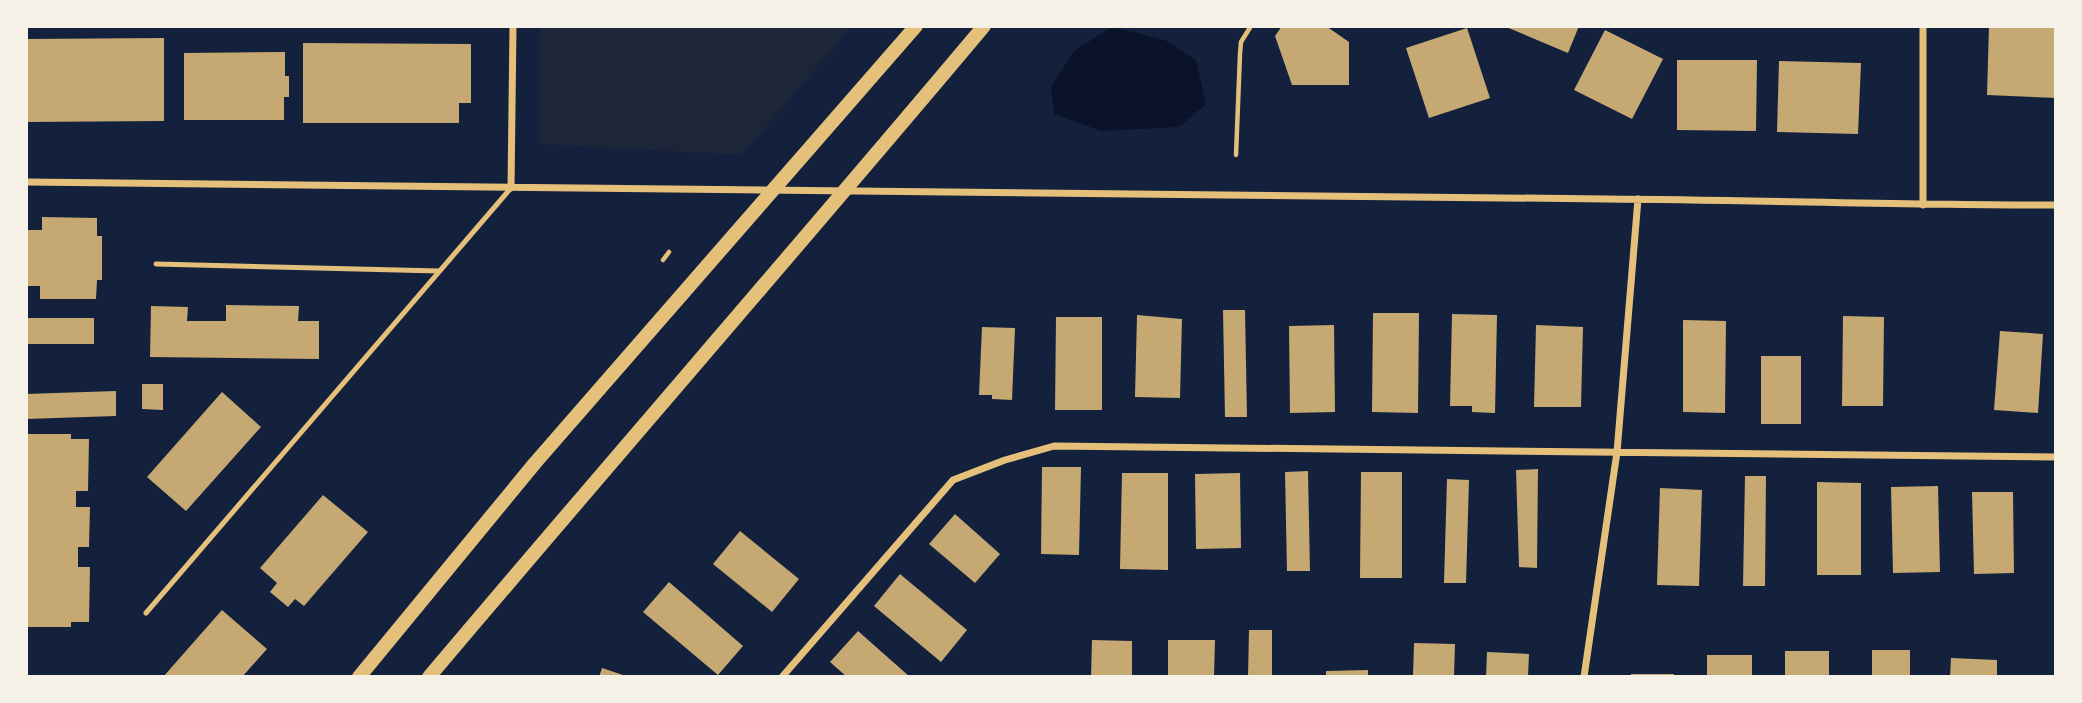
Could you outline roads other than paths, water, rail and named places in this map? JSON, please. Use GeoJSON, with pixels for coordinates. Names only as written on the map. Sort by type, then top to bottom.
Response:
{"type":"FeatureCollection","features":[{"type":"Feature","properties":{"kind":"main road"},"geometry":{"type":"LineString","coordinates":[[359,677],[535,463],[916,26]]}},
{"type":"Feature","properties":{"kind":"main road"},"geometry":{"type":"LineString","coordinates":[[429,677],[583,494],[844,194],[984,26]]}},
{"type":"Feature","properties":{"kind":"street"},"geometry":{"type":"LineString","coordinates":[[511,188],[513,26]]}},
{"type":"Feature","properties":{"kind":"street"},"geometry":{"type":"LineString","coordinates":[[1923,26],[1923,205]]}},
{"type":"Feature","properties":{"kind":"street"},"geometry":{"type":"LineString","coordinates":[[26,182],[844,194],[1638,199],[2056,205]]}},
{"type":"Feature","properties":{"kind":"street"},"geometry":{"type":"LineString","coordinates":[[1584,677],[1617,452],[1638,199]]}},
{"type":"Feature","properties":{"kind":"street"},"geometry":{"type":"LineString","coordinates":[[782,677],[953,480],[1005,460],[1054,446],[2056,457]]}},
{"type":"Feature","properties":{"kind":"lane"},"geometry":{"type":"LineString","coordinates":[[145,613],[511,188]]}},
{"type":"Feature","properties":{"kind":"lane"},"geometry":{"type":"LineString","coordinates":[[156,264],[439,271]]}}]}
